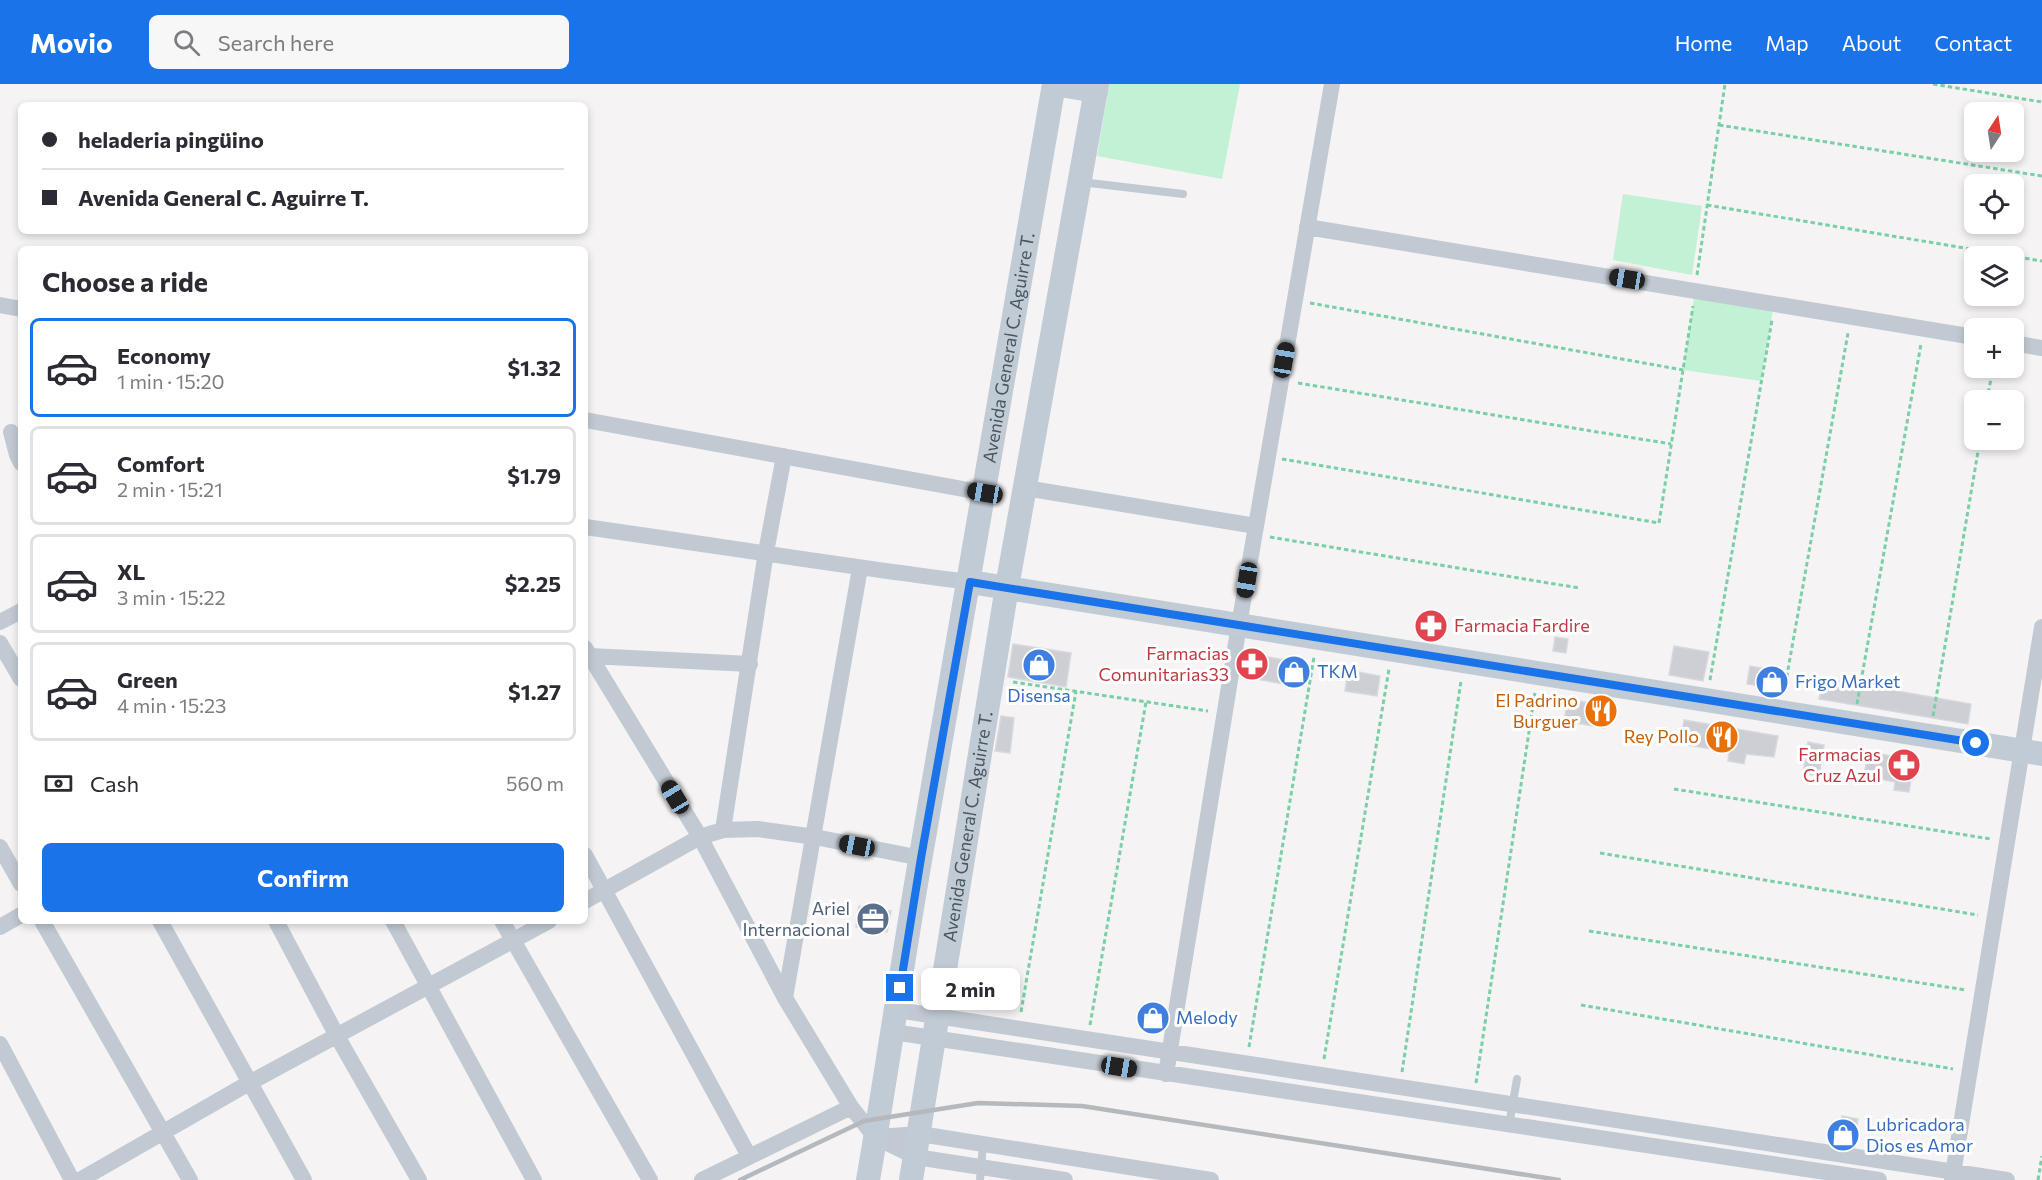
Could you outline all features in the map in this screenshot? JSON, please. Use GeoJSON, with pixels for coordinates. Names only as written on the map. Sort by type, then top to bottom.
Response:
{"type":"FeatureCollection","features":[{"type":"Feature","properties":{"kind":"street"},"geometry":{"type":"LineString","coordinates":[[1054,84],[1097,88]]}},
{"type":"Feature","properties":{"kind":"street","name":"Avenida General C. Aguirre T."},"geometry":{"type":"LineString","coordinates":[[868,1180],[1054,84]]}},
{"type":"Feature","properties":{"kind":"street"},"geometry":{"type":"LineString","coordinates":[[1166,1074],[1239,625],[1332,84]]}},
{"type":"Feature","properties":{"kind":"street","name":"Avenida General C. Aguirre T."},"geometry":{"type":"LineString","coordinates":[[916,1157],[1007,587],[1097,88]]}},
{"type":"Feature","properties":{"kind":"street"},"geometry":{"type":"LineString","coordinates":[[1307,227],[1964,335]]}},
{"type":"Feature","properties":{"kind":"street"},"geometry":{"type":"LineString","coordinates":[[0,305],[18,308]]}},
{"type":"Feature","properties":{"kind":"street"},"geometry":{"type":"LineString","coordinates":[[2024,345],[2042,348]]}},
{"type":"Feature","properties":{"kind":"street"},"geometry":{"type":"LineString","coordinates":[[588,422],[985,493]]}},
{"type":"Feature","properties":{"kind":"street"},"geometry":{"type":"LineString","coordinates":[[11,432],[18,458]]}},
{"type":"Feature","properties":{"kind":"street"},"geometry":{"type":"LineString","coordinates":[[723,830],[766,552],[784,456]]}},
{"type":"Feature","properties":{"kind":"street"},"geometry":{"type":"LineString","coordinates":[[1025,488],[1255,530]]}},
{"type":"Feature","properties":{"kind":"street"},"geometry":{"type":"LineString","coordinates":[[588,527],[766,552],[860,568],[1007,587],[2032,752]]}},
{"type":"Feature","properties":{"kind":"street"},"geometry":{"type":"LineString","coordinates":[[785,998],[815,837],[860,568]]}},
{"type":"Feature","properties":{"kind":"street"},"geometry":{"type":"LineString","coordinates":[[0,622],[18,613]]}},
{"type":"Feature","properties":{"kind":"street"},"geometry":{"type":"LineString","coordinates":[[1952,1176],[2007,841],[2032,752],[2042,627]]}},
{"type":"Feature","properties":{"kind":"street"},"geometry":{"type":"LineString","coordinates":[[0,643],[18,674]]}},
{"type":"Feature","properties":{"kind":"street"},"geometry":{"type":"LineString","coordinates":[[588,652],[750,664]]}},
{"type":"Feature","properties":{"kind":"street"},"geometry":{"type":"LineString","coordinates":[[588,652],[700,837],[785,998],[852,1107],[875,1137],[916,1157],[981,1174],[1065,1180]]}},
{"type":"Feature","properties":{"kind":"street"},"geometry":{"type":"LineString","coordinates":[[588,900],[700,837],[723,830],[758,829],[815,837],[921,858]]}},
{"type":"Feature","properties":{"kind":"street"},"geometry":{"type":"LineString","coordinates":[[0,847],[18,879]]}},
{"type":"Feature","properties":{"kind":"street"},"geometry":{"type":"LineString","coordinates":[[588,860],[749,1156]]}},
{"type":"Feature","properties":{"kind":"street"},"geometry":{"type":"LineString","coordinates":[[0,927],[18,917]]}},
{"type":"Feature","properties":{"kind":"street"},"geometry":{"type":"LineString","coordinates":[[44,924],[190,1180]]}},
{"type":"Feature","properties":{"kind":"street"},"geometry":{"type":"LineString","coordinates":[[162,924],[304,1180]]}},
{"type":"Feature","properties":{"kind":"street"},"geometry":{"type":"LineString","coordinates":[[278,924],[337,1036],[419,1180]]}},
{"type":"Feature","properties":{"kind":"street"},"geometry":{"type":"LineString","coordinates":[[395,924],[534,1180]]}},
{"type":"Feature","properties":{"kind":"street"},"geometry":{"type":"LineString","coordinates":[[504,924],[650,1180]]}},
{"type":"Feature","properties":{"kind":"street"},"geometry":{"type":"LineString","coordinates":[[80,1180],[162,1131],[543,924]]}},
{"type":"Feature","properties":{"kind":"street"},"geometry":{"type":"LineString","coordinates":[[895,1021],[936,1027],[1166,1074],[1879,1180]]}},
{"type":"Feature","properties":{"kind":"street"},"geometry":{"type":"LineString","coordinates":[[936,1027],[1018,1028],[1952,1176],[2007,1180]]}},
{"type":"Feature","properties":{"kind":"street"},"geometry":{"type":"LineString","coordinates":[[0,1044],[72,1180]]}},
{"type":"Feature","properties":{"kind":"street"},"geometry":{"type":"LineString","coordinates":[[702,1180],[852,1107]]}},
{"type":"Feature","properties":{"kind":"street"},"geometry":{"type":"LineString","coordinates":[[916,1157],[983,1144],[1180,1177],[1211,1180]]}},
{"type":"Feature","properties":{"kind":"lane"},"geometry":{"type":"LineString","coordinates":[[1080,182],[1183,194]]}},
{"type":"Feature","properties":{"kind":"lane"},"geometry":{"type":"LineString","coordinates":[[1509,1125],[1517,1079]]}},
{"type":"Feature","properties":{"kind":"lane"},"geometry":{"type":"LineString","coordinates":[[981,1174],[983,1144]]}},
{"type":"Feature","properties":{"kind":"path"},"geometry":{"type":"LineString","coordinates":[[1933,84],[2042,102]]}},
{"type":"Feature","properties":{"kind":"path"},"geometry":{"type":"LineString","coordinates":[[1719,125],[2042,176]]}},
{"type":"Feature","properties":{"kind":"path"},"geometry":{"type":"LineString","coordinates":[[1707,205],[2042,261]]}},
{"type":"Feature","properties":{"kind":"path"},"geometry":{"type":"LineString","coordinates":[[1295,300],[1683,370]]}},
{"type":"Feature","properties":{"kind":"path"},"geometry":{"type":"LineString","coordinates":[[1707,700],[1774,304]]}},
{"type":"Feature","properties":{"kind":"path"},"geometry":{"type":"LineString","coordinates":[[1780,712],[1851,316]]}},
{"type":"Feature","properties":{"kind":"path"},"geometry":{"type":"LineString","coordinates":[[1853,723],[1924,328]]}},
{"type":"Feature","properties":{"kind":"path"},"geometry":{"type":"LineString","coordinates":[[1281,381],[1671,444]]}},
{"type":"Feature","properties":{"kind":"path"},"geometry":{"type":"LineString","coordinates":[[1929,736],[1978,450]]}},
{"type":"Feature","properties":{"kind":"path"},"geometry":{"type":"LineString","coordinates":[[1268,456],[1659,523]]}},
{"type":"Feature","properties":{"kind":"path"},"geometry":{"type":"LineString","coordinates":[[1255,530],[1579,588]]}},
{"type":"Feature","properties":{"kind":"path"},"geometry":{"type":"LineString","coordinates":[[1246,1064],[1317,637]]}},
{"type":"Feature","properties":{"kind":"path"},"geometry":{"type":"LineString","coordinates":[[1321,1076],[1392,650]]}},
{"type":"Feature","properties":{"kind":"path"},"geometry":{"type":"LineString","coordinates":[[1400,1088],[1464,661]]}},
{"type":"Feature","properties":{"kind":"path"},"geometry":{"type":"LineString","coordinates":[[1474,1099],[1538,673]]}},
{"type":"Feature","properties":{"kind":"path"},"geometry":{"type":"LineString","coordinates":[[992,679],[1225,713]]}},
{"type":"Feature","properties":{"kind":"path"},"geometry":{"type":"LineString","coordinates":[[1018,1028],[1076,691]]}},
{"type":"Feature","properties":{"kind":"path"},"geometry":{"type":"LineString","coordinates":[[1088,1039],[1146,702]]}},
{"type":"Feature","properties":{"kind":"path"},"geometry":{"type":"LineString","coordinates":[[1674,789],[2007,841]]}},
{"type":"Feature","properties":{"kind":"path"},"geometry":{"type":"LineString","coordinates":[[1600,853],[1995,918]]}},
{"type":"Feature","properties":{"kind":"path"},"geometry":{"type":"LineString","coordinates":[[1589,931],[1983,992]]}},
{"type":"Feature","properties":{"kind":"path"},"geometry":{"type":"LineString","coordinates":[[1581,1005],[1970,1072]]}},
{"type":"Feature","properties":{"kind":"path"},"geometry":{"type":"LineString","coordinates":[[2038,1180],[2042,1156]]}},
{"type":"Feature","properties":{"kind":"green space"},"geometry":{"type":"Polygon","coordinates":[[[1109,84],[1240,84],[1222,179],[1097,156],[1109,84]]]}},
{"type":"Feature","properties":{"kind":"green space"},"geometry":{"type":"Polygon","coordinates":[[[1623,194],[1702,206],[1692,275],[1613,260],[1623,194]]]}},
{"type":"Feature","properties":{"kind":"green space"},"geometry":{"type":"Polygon","coordinates":[[[1695,291],[1774,304],[1761,381],[1683,370],[1695,291]]]}},
{"type":"Feature","properties":{"kind":"building"},"geometry":{"type":"Polygon","coordinates":[[[1426,612],[1441,615],[1438,630],[1424,628],[1426,612]]]}},
{"type":"Feature","properties":{"kind":"building"},"geometry":{"type":"Polygon","coordinates":[[[1555,637],[1568,639],[1566,653],[1553,651],[1555,637]]]}},
{"type":"Feature","properties":{"kind":"building","name":"Disensa"},"geometry":{"type":"Polygon","coordinates":[[[1013,644],[1071,653],[1066,687],[1008,677],[1013,644]]]}},
{"type":"Feature","properties":{"kind":"building"},"geometry":{"type":"Polygon","coordinates":[[[1674,646],[1709,652],[1703,681],[1669,675],[1674,646]]]}},
{"type":"Feature","properties":{"kind":"building"},"geometry":{"type":"Polygon","coordinates":[[[1245,653],[1302,663],[1298,687],[1241,676],[1245,653]]]}},
{"type":"Feature","properties":{"kind":"building"},"geometry":{"type":"Polygon","coordinates":[[[1750,666],[1781,672],[1778,689],[1747,684],[1750,666]]]}},
{"type":"Feature","properties":{"kind":"building"},"geometry":{"type":"Polygon","coordinates":[[[1348,670],[1380,676],[1377,696],[1345,691],[1348,670]]]}},
{"type":"Feature","properties":{"kind":"building"},"geometry":{"type":"Polygon","coordinates":[[[1824,678],[1971,704],[1968,724],[1819,699],[1824,678]]]}},
{"type":"Feature","properties":{"kind":"building"},"geometry":{"type":"Polygon","coordinates":[[[1568,699],[1607,706],[1604,728],[1564,721],[1568,699]]]}},
{"type":"Feature","properties":{"kind":"building"},"geometry":{"type":"Polygon","coordinates":[[[1001,716],[1014,718],[1010,753],[995,751],[1001,716]]]}},
{"type":"Feature","properties":{"kind":"building"},"geometry":{"type":"Polygon","coordinates":[[[1684,720],[1778,736],[1774,757],[1746,754],[1744,764],[1728,761],[1729,752],[1681,744],[1684,720]]]}},
{"type":"Feature","properties":{"kind":"building"},"geometry":{"type":"Polygon","coordinates":[[[1808,742],[1824,745],[1819,776],[1803,773],[1808,742]]]}},
{"type":"Feature","properties":{"kind":"building"},"geometry":{"type":"Polygon","coordinates":[[[1868,752],[1914,758],[1909,792],[1894,790],[1895,782],[1864,776],[1868,752]]]}},
{"type":"Feature","properties":{"kind":"building","name":"Ariel Internacional"},"geometry":{"type":"Polygon","coordinates":[[[859,906],[891,911],[887,932],[856,927],[859,906]]]}},
{"type":"Feature","properties":{"kind":"building","name":"Melody"},"geometry":{"type":"Polygon","coordinates":[[[1147,1005],[1162,1008],[1158,1030],[1143,1027],[1147,1005]]]}},
{"type":"Feature","properties":{"kind":"building"},"geometry":{"type":"Polygon","coordinates":[[[1842,1116],[1858,1119],[1854,1141],[1838,1138],[1842,1116]]]}},
{"type":"Feature","properties":{"kind":"railway"},"geometry":{"type":"LineString","coordinates":[[740,1180],[864,1121],[978,1103],[1082,1106],[1559,1180]]}},
{"type":"Feature","properties":{"kind":"place","name":"Farmacia Fardire"},"geometry":{"type":"Point","coordinates":[1431,626]}},
{"type":"Feature","properties":{"kind":"place","name":"Farmacias Comunitarias33"},"geometry":{"type":"Point","coordinates":[1252,664]}},
{"type":"Feature","properties":{"kind":"place","name":"Disensa"},"geometry":{"type":"Point","coordinates":[1039,665]}},
{"type":"Feature","properties":{"kind":"place","name":"TKM"},"geometry":{"type":"Point","coordinates":[1294,672]}},
{"type":"Feature","properties":{"kind":"place","name":"Frigo Market"},"geometry":{"type":"Point","coordinates":[1772,682]}},
{"type":"Feature","properties":{"kind":"place","name":"El Padrino Burguer"},"geometry":{"type":"Point","coordinates":[1601,711]}},
{"type":"Feature","properties":{"kind":"place","name":"Rey Pollo"},"geometry":{"type":"Point","coordinates":[1722,737]}},
{"type":"Feature","properties":{"kind":"place","name":"Farmacias Cruz Azul"},"geometry":{"type":"Point","coordinates":[1904,765]}},
{"type":"Feature","properties":{"kind":"place","name":"Ariel Internacional"},"geometry":{"type":"Point","coordinates":[873,919]}},
{"type":"Feature","properties":{"kind":"place","name":"Melody"},"geometry":{"type":"Point","coordinates":[1153,1018]}},
{"type":"Feature","properties":{"kind":"place","name":"Lubricadora Dios es Amor"},"geometry":{"type":"Point","coordinates":[1843,1135]}},
{"type":"Feature","properties":{"kind":"route"},"geometry":{"type":"LineString","coordinates":[[900,988],[970,582],[1976,743]]}}]}
